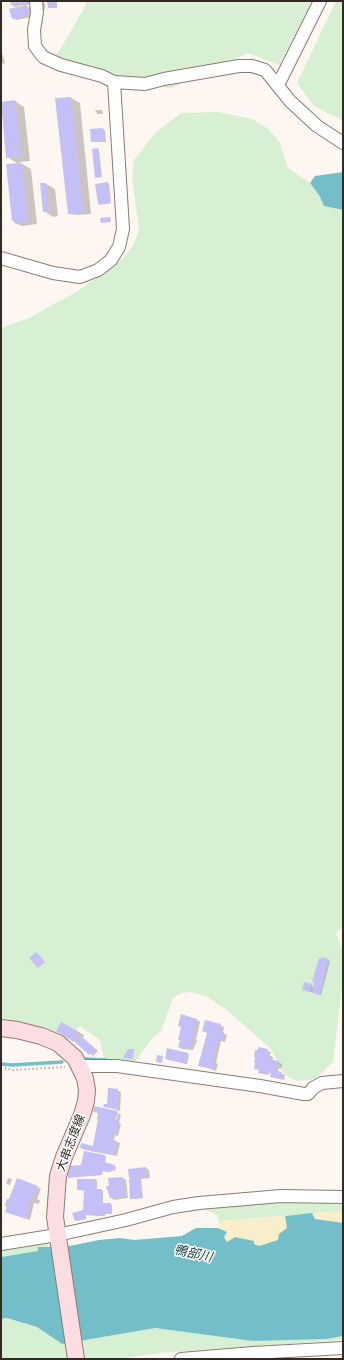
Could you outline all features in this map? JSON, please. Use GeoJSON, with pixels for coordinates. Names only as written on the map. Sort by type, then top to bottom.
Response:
{"type":"FeatureCollection","features":[{"type":"Feature","properties":{"kind":"main road","name":"大串志度線"},"geometry":{"type":"LineString","coordinates":[[1,1028],[41,1036],[58,1043],[69,1051],[75,1058],[85,1078],[86,1100],[82,1115],[64,1157],[58,1176],[55,1217],[76,1359]]}},
{"type":"Feature","properties":{"kind":"street"},"geometry":{"type":"LineString","coordinates":[[36,1],[37,12],[34,30],[35,46],[43,57],[61,65],[102,76],[114,82],[145,84],[164,79],[252,66],[265,70],[290,101],[317,126],[343,143]]}},
{"type":"Feature","properties":{"kind":"street"},"geometry":{"type":"LineString","coordinates":[[278,85],[320,1]]}},
{"type":"Feature","properties":{"kind":"street"},"geometry":{"type":"LineString","coordinates":[[1,258],[53,273],[80,277],[98,270],[111,260],[119,247],[123,229],[114,82]]}},
{"type":"Feature","properties":{"kind":"street"},"geometry":{"type":"LineString","coordinates":[[80,1066],[118,1066],[260,1086],[304,1094],[308,1094],[313,1088],[322,1083],[343,1081]]}},
{"type":"Feature","properties":{"kind":"street"},"geometry":{"type":"LineString","coordinates":[[1,1244],[58,1239],[173,1207],[199,1203],[281,1196],[343,1197]]}},
{"type":"Feature","properties":{"kind":"street"},"geometry":{"type":"LineString","coordinates":[[181,1359],[343,1348]]}},
{"type":"Feature","properties":{"kind":"path"},"geometry":{"type":"LineString","coordinates":[[1,1067],[14,1070],[80,1066]]}},
{"type":"Feature","properties":{"kind":"green space"},"geometry":{"type":"Polygon","coordinates":[[[86,1],[313,1],[279,65],[248,53],[172,88],[115,83],[51,65],[86,5],[86,1]]]}},
{"type":"Feature","properties":{"kind":"green space"},"geometry":{"type":"Polygon","coordinates":[[[336,1],[343,1],[343,121],[314,106],[297,83],[336,1]]]}},
{"type":"Feature","properties":{"kind":"green space"},"geometry":{"type":"Polygon","coordinates":[[[218,112],[252,119],[267,128],[279,141],[288,168],[310,183],[319,195],[324,206],[343,210],[343,927],[336,933],[343,952],[343,979],[333,1062],[315,1079],[298,1081],[290,1078],[284,1073],[271,1049],[227,1010],[206,996],[190,992],[181,993],[173,998],[161,1031],[154,1036],[134,1063],[104,1060],[100,1040],[80,1026],[68,1040],[18,1026],[1,1023],[1,328],[29,318],[76,292],[122,259],[133,246],[139,230],[132,177],[134,160],[155,133],[181,113],[218,112]]]}},
{"type":"Feature","properties":{"kind":"green space"},"geometry":{"type":"Polygon","coordinates":[[[283,1201],[343,1203],[343,1211],[219,1221],[217,1215],[200,1207],[283,1201]]]}},
{"type":"Feature","properties":{"kind":"green space"},"geometry":{"type":"Polygon","coordinates":[[[48,1240],[48,1248],[1,1257],[1,1248],[48,1240]]]}},
{"type":"Feature","properties":{"kind":"green space"},"geometry":{"type":"Polygon","coordinates":[[[7,1318],[37,1327],[62,1344],[155,1328],[253,1341],[327,1339],[343,1336],[343,1340],[160,1353],[119,1359],[1,1359],[1,1319],[7,1318]]]}},
{"type":"Feature","properties":{"kind":"sand"},"geometry":{"type":"Polygon","coordinates":[[[343,1211],[343,1223],[315,1219],[312,1213],[343,1211]]]}},
{"type":"Feature","properties":{"kind":"sand"},"geometry":{"type":"Polygon","coordinates":[[[285,1216],[287,1228],[279,1234],[278,1240],[259,1246],[227,1242],[224,1237],[227,1232],[218,1228],[219,1221],[285,1216]]]}},
{"type":"Feature","properties":{"kind":"water"},"geometry":{"type":"Polygon","coordinates":[[[343,172],[343,210],[324,206],[319,195],[310,183],[315,176],[343,172]]]}},
{"type":"Feature","properties":{"kind":"water","name":"鴨部川"},"geometry":{"type":"Polygon","coordinates":[[[312,1213],[315,1219],[343,1223],[343,1336],[327,1339],[253,1341],[155,1328],[62,1344],[37,1327],[7,1318],[1,1319],[1,1257],[38,1251],[38,1247],[64,1247],[99,1240],[120,1238],[134,1240],[182,1236],[196,1228],[218,1228],[227,1232],[224,1237],[227,1242],[235,1237],[254,1241],[254,1244],[259,1246],[278,1240],[279,1234],[287,1228],[285,1216],[312,1213]]]}},
{"type":"Feature","properties":{"kind":"building"},"geometry":{"type":"Polygon","coordinates":[[[10,1],[31,1],[31,2],[11,5],[10,1]]]}},
{"type":"Feature","properties":{"kind":"building"},"geometry":{"type":"Polygon","coordinates":[[[47,1],[56,1],[56,7],[48,8],[47,1]]]}},
{"type":"Feature","properties":{"kind":"building"},"geometry":{"type":"Polygon","coordinates":[[[27,5],[29,15],[12,19],[9,9],[27,5]]]}},
{"type":"Feature","properties":{"kind":"building"},"geometry":{"type":"Polygon","coordinates":[[[71,97],[83,213],[68,214],[55,98],[71,97]]]}},
{"type":"Feature","properties":{"kind":"building"},"geometry":{"type":"Polygon","coordinates":[[[15,100],[21,156],[6,158],[1,102],[15,100]]]}},
{"type":"Feature","properties":{"kind":"building"},"geometry":{"type":"Polygon","coordinates":[[[103,128],[104,141],[91,142],[90,129],[103,128]]]}},
{"type":"Feature","properties":{"kind":"building"},"geometry":{"type":"Polygon","coordinates":[[[98,148],[101,177],[95,178],[92,149],[98,148]]]}},
{"type":"Feature","properties":{"kind":"building"},"geometry":{"type":"Polygon","coordinates":[[[22,163],[28,222],[14,223],[14,221],[12,221],[6,164],[22,163]]]}},
{"type":"Feature","properties":{"kind":"building"},"geometry":{"type":"Polygon","coordinates":[[[108,182],[110,203],[98,204],[95,184],[108,182]]]}},
{"type":"Feature","properties":{"kind":"building"},"geometry":{"type":"Polygon","coordinates":[[[40,183],[46,183],[49,211],[43,212],[40,183]]]}},
{"type":"Feature","properties":{"kind":"building"},"geometry":{"type":"Polygon","coordinates":[[[110,217],[111,222],[101,223],[100,218],[110,217]]]}},
{"type":"Feature","properties":{"kind":"building"},"geometry":{"type":"Polygon","coordinates":[[[36,952],[45,962],[38,968],[29,958],[36,952]]]}},
{"type":"Feature","properties":{"kind":"building"},"geometry":{"type":"Polygon","coordinates":[[[321,957],[329,959],[320,995],[312,993],[314,983],[312,982],[319,958],[321,959],[321,957]]]}},
{"type":"Feature","properties":{"kind":"building"},"geometry":{"type":"Polygon","coordinates":[[[304,982],[312,984],[310,992],[302,990],[304,982]]]}},
{"type":"Feature","properties":{"kind":"building"},"geometry":{"type":"Polygon","coordinates":[[[181,1014],[197,1019],[192,1038],[194,1038],[190,1049],[178,1047],[181,1027],[178,1026],[181,1014]]]}},
{"type":"Feature","properties":{"kind":"building"},"geometry":{"type":"Polygon","coordinates":[[[205,1020],[221,1024],[220,1031],[224,1032],[222,1041],[218,1040],[213,1061],[215,1061],[213,1069],[198,1066],[207,1033],[202,1031],[205,1020]]]}},
{"type":"Feature","properties":{"kind":"building"},"geometry":{"type":"Polygon","coordinates":[[[61,1022],[79,1032],[74,1042],[56,1031],[61,1022]]]}},
{"type":"Feature","properties":{"kind":"building"},"geometry":{"type":"Polygon","coordinates":[[[81,1036],[95,1049],[89,1055],[75,1042],[81,1036]]]}},
{"type":"Feature","properties":{"kind":"building"},"geometry":{"type":"Polygon","coordinates":[[[258,1047],[268,1049],[267,1054],[270,1054],[269,1059],[279,1061],[277,1068],[275,1067],[274,1070],[282,1072],[281,1079],[270,1077],[271,1073],[258,1073],[259,1070],[254,1069],[255,1050],[258,1050],[258,1047]]]}},
{"type":"Feature","properties":{"kind":"building"},"geometry":{"type":"Polygon","coordinates":[[[167,1048],[188,1053],[186,1064],[165,1059],[167,1048]]]}},
{"type":"Feature","properties":{"kind":"building"},"geometry":{"type":"Polygon","coordinates":[[[128,1049],[134,1049],[133,1059],[123,1058],[128,1049]]]}},
{"type":"Feature","properties":{"kind":"building"},"geometry":{"type":"Polygon","coordinates":[[[157,1055],[163,1056],[162,1063],[156,1062],[157,1055]]]}},
{"type":"Feature","properties":{"kind":"building"},"geometry":{"type":"Polygon","coordinates":[[[108,1088],[118,1089],[117,1109],[103,1107],[104,1104],[107,1104],[108,1088]]]}},
{"type":"Feature","properties":{"kind":"building"},"geometry":{"type":"Polygon","coordinates":[[[94,1106],[118,1111],[116,1120],[118,1121],[115,1135],[112,1134],[111,1140],[117,1141],[114,1155],[80,1148],[81,1143],[93,1146],[98,1120],[98,1113],[93,1112],[94,1106]]]}},
{"type":"Feature","properties":{"kind":"building"},"geometry":{"type":"Polygon","coordinates":[[[84,1151],[105,1155],[104,1162],[115,1165],[114,1171],[102,1171],[101,1175],[68,1178],[67,1166],[81,1165],[84,1151]]]}},
{"type":"Feature","properties":{"kind":"building"},"geometry":{"type":"Polygon","coordinates":[[[146,1167],[146,1177],[129,1178],[128,1169],[146,1167]]]}},
{"type":"Feature","properties":{"kind":"building"},"geometry":{"type":"Polygon","coordinates":[[[123,1177],[125,1196],[110,1198],[106,1186],[109,1186],[108,1178],[123,1177]]]}},
{"type":"Feature","properties":{"kind":"building"},"geometry":{"type":"Polygon","coordinates":[[[17,1178],[38,1186],[34,1196],[32,1195],[26,1219],[5,1212],[7,1207],[5,1206],[7,1199],[9,1199],[17,1178]]]}},
{"type":"Feature","properties":{"kind":"building"},"geometry":{"type":"Polygon","coordinates":[[[140,1178],[142,1198],[130,1199],[129,1179],[140,1178]]]}},
{"type":"Feature","properties":{"kind":"building"},"geometry":{"type":"Polygon","coordinates":[[[77,1179],[96,1179],[96,1189],[102,1189],[102,1203],[111,1203],[111,1214],[104,1214],[104,1216],[85,1215],[85,1218],[75,1221],[72,1213],[83,1210],[84,1190],[77,1190],[77,1179]]]}},
{"type":"Feature","properties":{"kind":"waterway"},"geometry":{"type":"LineString","coordinates":[[85,1059],[106,1060]]}},
{"type":"Feature","properties":{"kind":"waterway"},"geometry":{"type":"LineString","coordinates":[[1,1064],[12,1065],[62,1062]]}}]}
